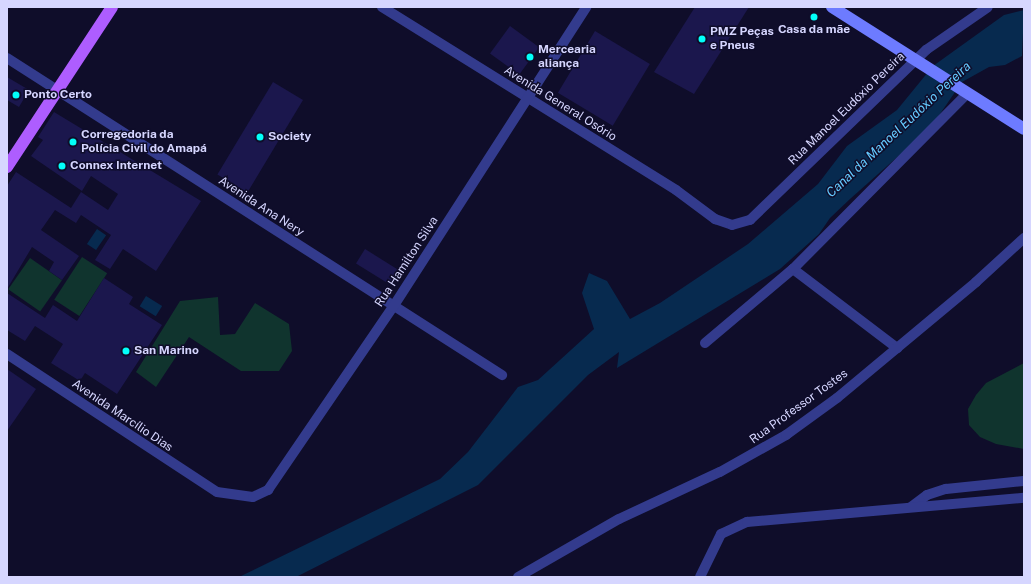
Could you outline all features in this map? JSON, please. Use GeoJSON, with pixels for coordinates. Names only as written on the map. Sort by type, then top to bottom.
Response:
{"type":"FeatureCollection","features":[{"type":"Feature","properties":{"kind":"main road"},"geometry":{"type":"LineString","coordinates":[[7,167],[112,7]]}},
{"type":"Feature","properties":{"kind":"street","name":"Avenida General Osório"},"geometry":{"type":"LineString","coordinates":[[382,7],[676,190],[723,223]]}},
{"type":"Feature","properties":{"kind":"street","name":"Rua Hamilton Silva"},"geometry":{"type":"LineString","coordinates":[[225,495],[253,496],[274,485],[393,307],[526,98],[586,7]]}},
{"type":"Feature","properties":{"kind":"street"},"geometry":{"type":"LineString","coordinates":[[832,7],[965,93],[1024,129]]}},
{"type":"Feature","properties":{"kind":"street","name":"Rua Manoel Eudóxio Pereira"},"geometry":{"type":"LineString","coordinates":[[723,223],[732,225],[750,220],[920,64],[988,7]]}},
{"type":"Feature","properties":{"kind":"street","name":"Avenida Ana Nery"},"geometry":{"type":"LineString","coordinates":[[7,58],[393,307],[502,375]]}},
{"type":"Feature","properties":{"kind":"street"},"geometry":{"type":"LineString","coordinates":[[705,343],[793,269],[965,93]]}},
{"type":"Feature","properties":{"kind":"street","name":"Rua Professor Tostes"},"geometry":{"type":"LineString","coordinates":[[518,577],[620,519],[756,454],[837,398],[1024,238]]}},
{"type":"Feature","properties":{"kind":"street"},"geometry":{"type":"LineString","coordinates":[[793,269],[897,348]]}},
{"type":"Feature","properties":{"kind":"street","name":"Avenida Marcílio Dias"},"geometry":{"type":"LineString","coordinates":[[7,354],[188,476],[225,495]]}},
{"type":"Feature","properties":{"kind":"street"},"geometry":{"type":"LineString","coordinates":[[911,507],[927,495],[946,489],[1024,482]]}},
{"type":"Feature","properties":{"kind":"street"},"geometry":{"type":"LineString","coordinates":[[700,577],[706,560],[721,534],[747,522],[1024,498]]}},
{"type":"Feature","properties":{"kind":"green space"},"geometry":{"type":"Polygon","coordinates":[[[82,257],[107,273],[79,316],[54,300],[82,257]]]}},
{"type":"Feature","properties":{"kind":"green space"},"geometry":{"type":"Polygon","coordinates":[[[30,258],[62,280],[40,311],[8,289],[30,258]]]}},
{"type":"Feature","properties":{"kind":"green space"},"geometry":{"type":"Polygon","coordinates":[[[218,297],[220,335],[235,334],[255,303],[289,324],[292,351],[279,371],[241,371],[189,337],[156,387],[136,372],[180,301],[218,297]]]}},
{"type":"Feature","properties":{"kind":"green space"},"geometry":{"type":"Polygon","coordinates":[[[1024,363],[1024,449],[996,444],[980,437],[969,425],[968,409],[976,395],[986,383],[1024,363]]]}},
{"type":"Feature","properties":{"kind":"water","name":"Canal da Manoel Eudóxio Pereira"},"geometry":{"type":"Polygon","coordinates":[[[1024,10],[1022,56],[1005,65],[989,67],[962,82],[931,127],[850,199],[830,218],[819,234],[780,269],[617,368],[619,352],[588,375],[478,485],[296,577],[239,577],[440,479],[468,452],[518,387],[538,380],[594,329],[582,293],[589,273],[607,281],[630,319],[660,303],[748,244],[818,184],[847,146],[897,110],[933,66],[1004,15],[1024,10]]]}},
{"type":"Feature","properties":{"kind":"water"},"geometry":{"type":"Polygon","coordinates":[[[97,229],[106,235],[96,250],[87,244],[97,229]]]}},
{"type":"Feature","properties":{"kind":"water"},"geometry":{"type":"Polygon","coordinates":[[[146,296],[162,306],[156,316],[140,306],[146,296]]]}},
{"type":"Feature","properties":{"kind":"building","name":"PMZ Peças e Pneus"},"geometry":{"type":"Polygon","coordinates":[[[695,7],[749,7],[694,94],[654,72],[695,7]]]}},
{"type":"Feature","properties":{"kind":"building"},"geometry":{"type":"Polygon","coordinates":[[[510,26],[539,47],[519,75],[490,54],[510,26]]]}},
{"type":"Feature","properties":{"kind":"building"},"geometry":{"type":"Polygon","coordinates":[[[595,31],[650,64],[613,126],[558,93],[595,31]]]}},
{"type":"Feature","properties":{"kind":"building","name":"Ponto Certo"},"geometry":{"type":"Polygon","coordinates":[[[7,77],[29,90],[19,107],[7,100],[7,77]]]}},
{"type":"Feature","properties":{"kind":"building","name":"Society"},"geometry":{"type":"Polygon","coordinates":[[[273,82],[303,100],[247,193],[217,175],[273,82]]]}},
{"type":"Feature","properties":{"kind":"building"},"geometry":{"type":"Polygon","coordinates":[[[54,112],[201,201],[156,271],[123,249],[110,269],[95,260],[111,235],[81,215],[76,223],[55,210],[41,230],[79,256],[62,280],[49,271],[54,262],[32,247],[7,289],[7,186],[16,172],[71,208],[81,192],[108,210],[118,194],[91,176],[82,191],[31,156],[43,140],[38,137],[54,112]]]}},
{"type":"Feature","properties":{"kind":"building"},"geometry":{"type":"Polygon","coordinates":[[[365,249],[398,270],[389,284],[356,263],[365,249]]]}},
{"type":"Feature","properties":{"kind":"building"},"geometry":{"type":"Polygon","coordinates":[[[104,278],[133,297],[129,304],[162,325],[117,394],[85,373],[80,381],[51,363],[63,344],[35,326],[25,341],[7,330],[7,293],[45,318],[53,305],[77,321],[104,278]]]}},
{"type":"Feature","properties":{"kind":"building"},"geometry":{"type":"Polygon","coordinates":[[[7,369],[36,389],[7,431],[7,369]]]}},
{"type":"Feature","properties":{"kind":"place","name":"Casa da mãe"},"geometry":{"type":"Point","coordinates":[814,17]}},
{"type":"Feature","properties":{"kind":"place","name":"PMZ Peças e Pneus"},"geometry":{"type":"Point","coordinates":[702,39]}},
{"type":"Feature","properties":{"kind":"place","name":"Mercearia aliança"},"geometry":{"type":"Point","coordinates":[530,57]}},
{"type":"Feature","properties":{"kind":"place","name":"Ponto Certo"},"geometry":{"type":"Point","coordinates":[16,95]}},
{"type":"Feature","properties":{"kind":"place","name":"Society"},"geometry":{"type":"Point","coordinates":[260,137]}},
{"type":"Feature","properties":{"kind":"place","name":"Corregedoria da Polícia Civil do Amapá"},"geometry":{"type":"Point","coordinates":[73,142]}},
{"type":"Feature","properties":{"kind":"place","name":"Connex Internet"},"geometry":{"type":"Point","coordinates":[62,166]}},
{"type":"Feature","properties":{"kind":"place","name":"San Marino"},"geometry":{"type":"Point","coordinates":[126,351]}}]}
